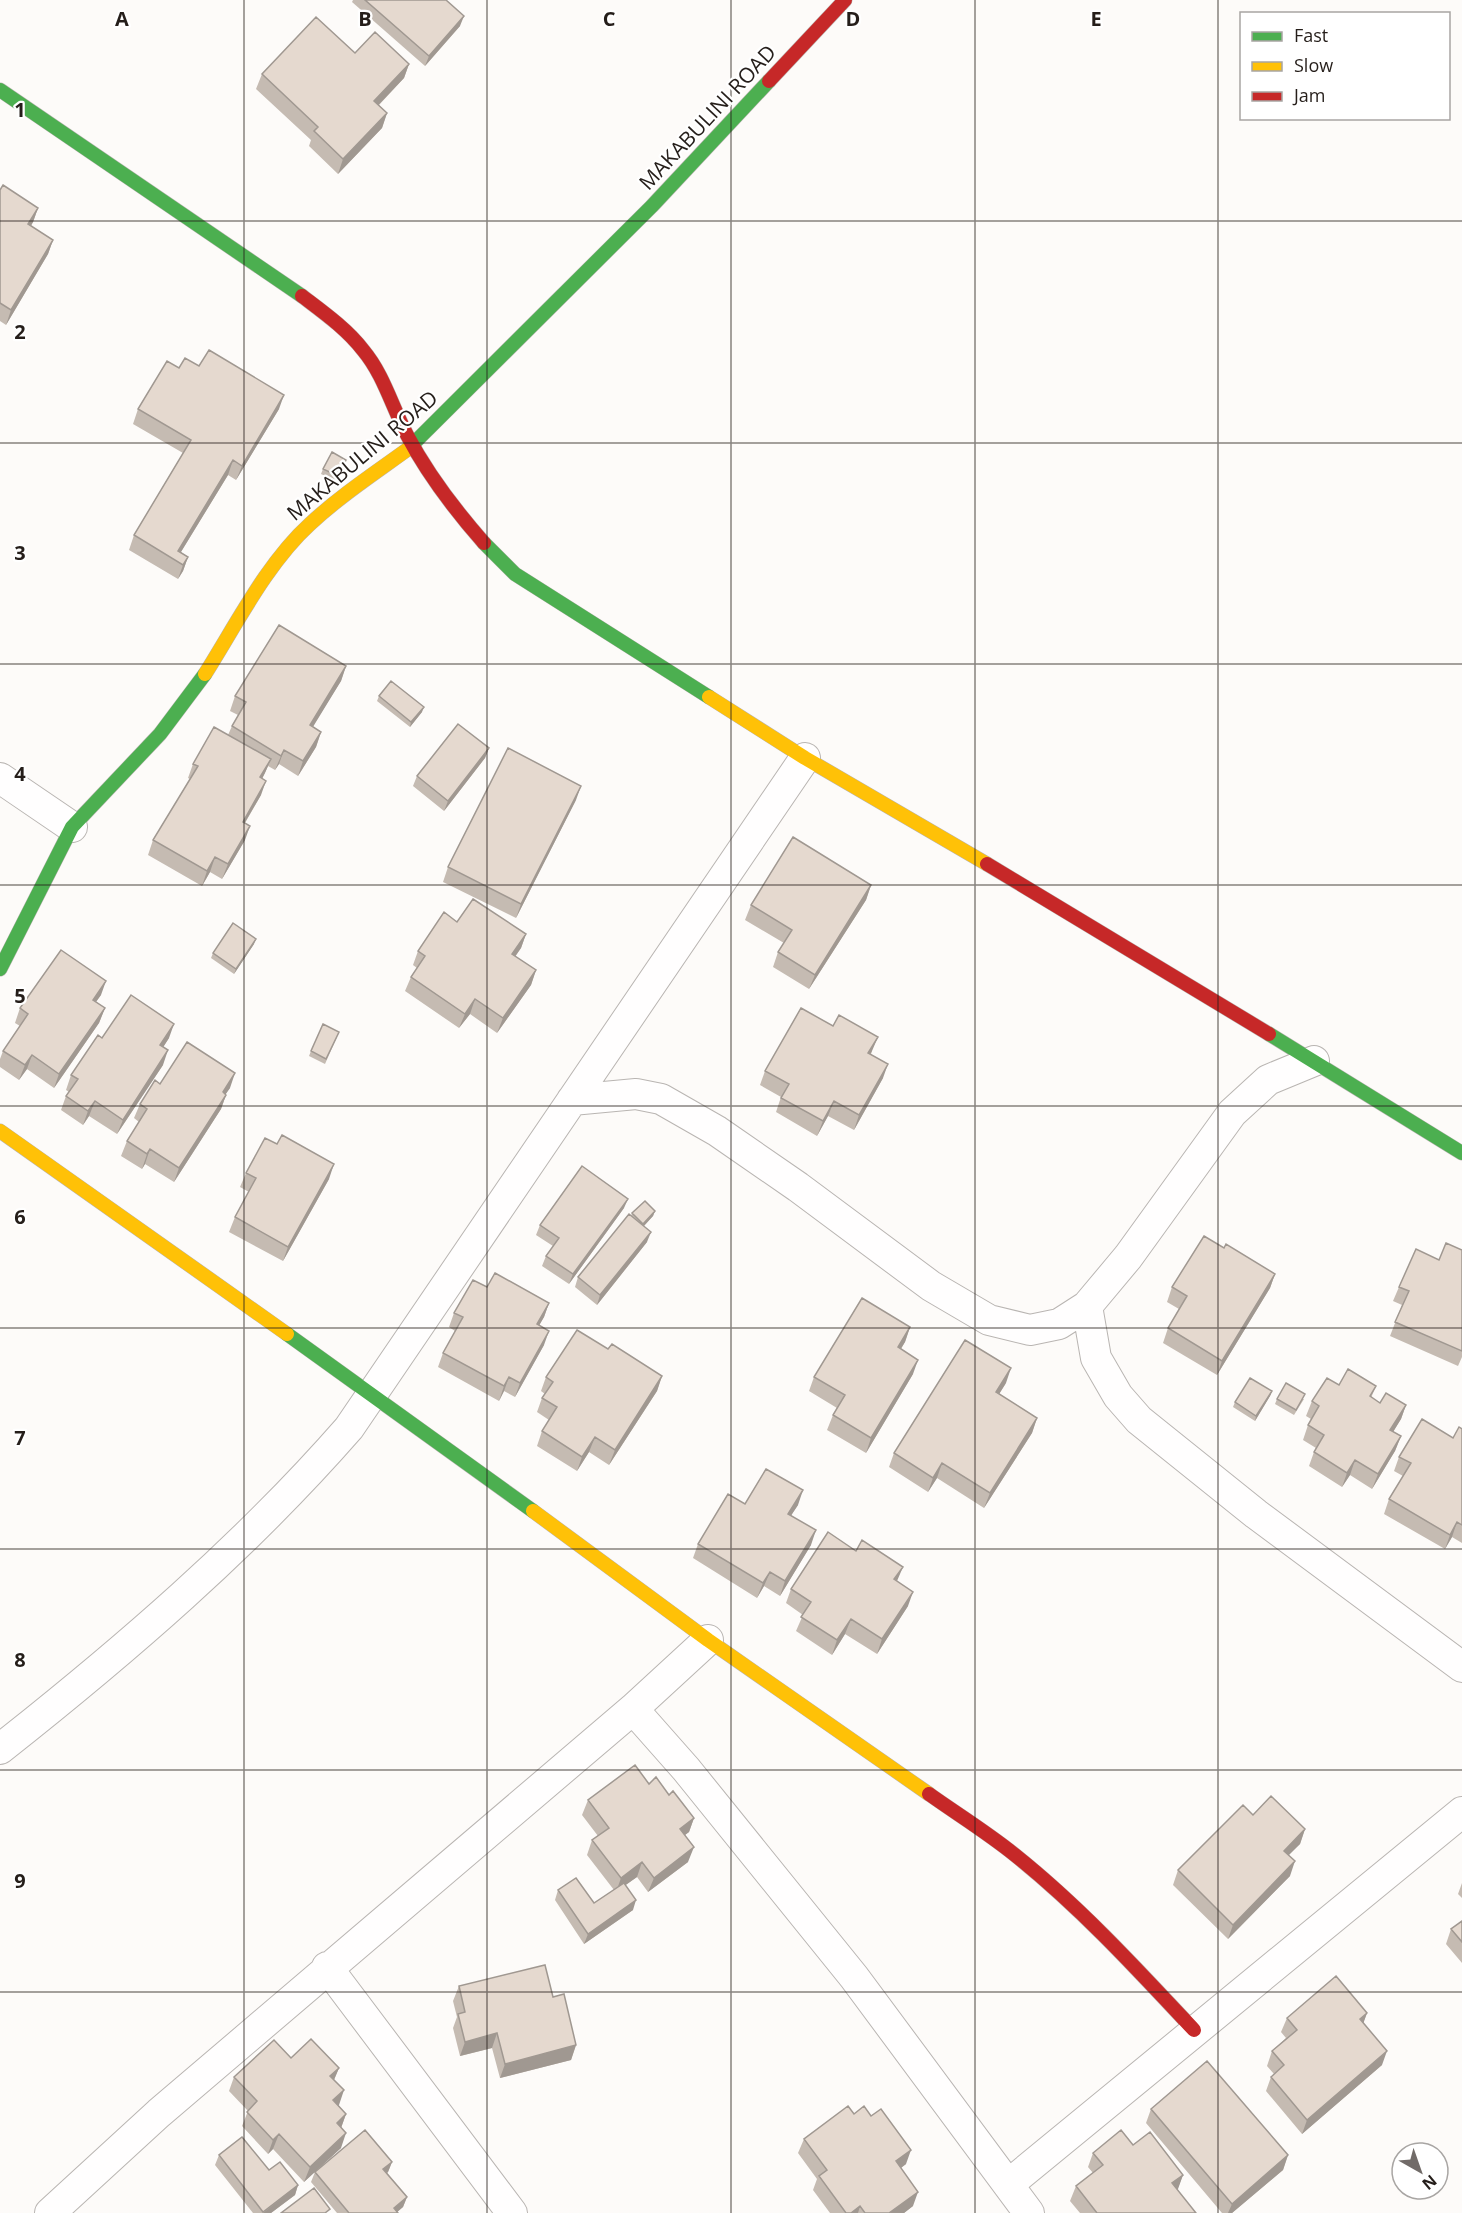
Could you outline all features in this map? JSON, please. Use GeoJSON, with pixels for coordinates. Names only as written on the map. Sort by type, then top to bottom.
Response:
{"type":"FeatureCollection","features":[{"type":"Feature","properties":{"kind":"street","name":"MAKABULINI ROAD"},"geometry":{"type":"LineString","coordinates":[[0,969],[72,827],[160,734],[189,698],[278,560],[308,525],[342,496],[412,446],[660,198],[821,14],[845,0]]}},
{"type":"Feature","properties":{"kind":"street"},"geometry":{"type":"LineString","coordinates":[[0,90],[303,297],[352,338],[378,369],[412,446],[446,497],[479,540],[515,574],[805,758],[1055,903],[1462,1153]]}},
{"type":"Feature","properties":{"kind":"street"},"geometry":{"type":"LineString","coordinates":[[0,1749],[171,1606],[242,1542],[307,1477],[373,1394],[805,758]]}},
{"type":"Feature","properties":{"kind":"street"},"geometry":{"type":"LineString","coordinates":[[0,778],[72,827]]}},
{"type":"Feature","properties":{"kind":"street"},"geometry":{"type":"LineString","coordinates":[[572,1100],[636,1094],[661,1100],[717,1131],[807,1193],[932,1286],[989,1320],[1030,1330],[1059,1324],[1087,1306],[1128,1257],[1232,1113],[1268,1080],[1314,1061]]}},
{"type":"Feature","properties":{"kind":"street"},"geometry":{"type":"LineString","coordinates":[[0,1131],[373,1394],[708,1640],[1012,1854],[1058,1891],[1109,1940],[1194,2030]]}},
{"type":"Feature","properties":{"kind":"street"},"geometry":{"type":"LineString","coordinates":[[1087,1306],[1096,1358],[1118,1396],[1139,1420],[1256,1514],[1462,1667]]}},
{"type":"Feature","properties":{"kind":"street"},"geometry":{"type":"LineString","coordinates":[[50,2213],[159,2113],[327,1967],[633,1709],[708,1640]]}},
{"type":"Feature","properties":{"kind":"street"},"geometry":{"type":"LineString","coordinates":[[633,1709],[686,1769],[854,1977],[1029,2213]]}},
{"type":"Feature","properties":{"kind":"street"},"geometry":{"type":"LineString","coordinates":[[1009,2184],[1462,1812]]}},
{"type":"Feature","properties":{"kind":"street"},"geometry":{"type":"LineString","coordinates":[[327,1967],[512,2213]]}},
{"type":"Feature","properties":{"kind":"building"},"geometry":{"type":"Polygon","coordinates":[[[365,0],[446,0],[464,16],[429,56],[365,0]]]}},
{"type":"Feature","properties":{"kind":"building"},"geometry":{"type":"Polygon","coordinates":[[[316,17],[355,53],[375,32],[409,64],[374,101],[387,113],[343,159],[314,131],[318,127],[262,74],[316,17]]]}},
{"type":"Feature","properties":{"kind":"building"},"geometry":{"type":"Polygon","coordinates":[[[3,185],[38,208],[28,224],[53,240],[11,310],[0,303],[0,190],[3,185]]]}},
{"type":"Feature","properties":{"kind":"building"},"geometry":{"type":"Polygon","coordinates":[[[209,350],[284,395],[242,466],[233,460],[178,551],[188,557],[183,565],[134,535],[191,440],[138,409],[167,361],[179,368],[185,358],[199,366],[209,350]]]}},
{"type":"Feature","properties":{"kind":"building"},"geometry":{"type":"Polygon","coordinates":[[[332,452],[346,460],[338,476],[323,469],[332,452]]]}},
{"type":"Feature","properties":{"kind":"building"},"geometry":{"type":"Polygon","coordinates":[[[279,625],[346,666],[310,725],[321,732],[303,761],[284,750],[281,756],[232,726],[246,702],[235,696],[279,625]]]}},
{"type":"Feature","properties":{"kind":"building"},"geometry":{"type":"Polygon","coordinates":[[[391,681],[424,707],[411,722],[379,696],[391,681]]]}},
{"type":"Feature","properties":{"kind":"building"},"geometry":{"type":"Polygon","coordinates":[[[458,724],[489,748],[448,801],[417,776],[458,724]]]}},
{"type":"Feature","properties":{"kind":"building"},"geometry":{"type":"Polygon","coordinates":[[[214,727],[271,759],[260,777],[266,781],[243,822],[250,826],[228,864],[215,857],[207,871],[153,840],[198,766],[193,764],[214,727]]]}},
{"type":"Feature","properties":{"kind":"building"},"geometry":{"type":"Polygon","coordinates":[[[508,748],[581,786],[521,904],[448,867],[508,748]]]}},
{"type":"Feature","properties":{"kind":"building"},"geometry":{"type":"Polygon","coordinates":[[[793,837],[871,885],[815,975],[778,952],[792,930],[751,905],[793,837]]]}},
{"type":"Feature","properties":{"kind":"building"},"geometry":{"type":"Polygon","coordinates":[[[473,899],[526,934],[512,954],[536,970],[503,1018],[475,999],[465,1014],[411,977],[425,956],[418,951],[444,912],[457,922],[473,899]]]}},
{"type":"Feature","properties":{"kind":"building"},"geometry":{"type":"Polygon","coordinates":[[[233,923],[256,939],[236,969],[213,953],[233,923]]]}},
{"type":"Feature","properties":{"kind":"building"},"geometry":{"type":"Polygon","coordinates":[[[61,950],[106,981],[93,1000],[105,1008],[59,1074],[32,1055],[25,1065],[3,1051],[28,1014],[20,1008],[61,950]]]}},
{"type":"Feature","properties":{"kind":"building"},"geometry":{"type":"Polygon","coordinates":[[[131,995],[174,1024],[160,1045],[168,1050],[123,1120],[95,1101],[88,1111],[66,1096],[78,1079],[71,1075],[98,1035],[102,1038],[131,995]]]}},
{"type":"Feature","properties":{"kind":"building"},"geometry":{"type":"Polygon","coordinates":[[[801,1008],[833,1026],[839,1015],[878,1037],[868,1053],[888,1064],[859,1115],[834,1101],[823,1121],[781,1098],[789,1084],[765,1071],[801,1008]]]}},
{"type":"Feature","properties":{"kind":"building"},"geometry":{"type":"Polygon","coordinates":[[[323,1024],[339,1032],[326,1059],[311,1051],[323,1024]]]}},
{"type":"Feature","properties":{"kind":"building"},"geometry":{"type":"Polygon","coordinates":[[[187,1042],[235,1073],[223,1092],[226,1095],[179,1168],[150,1149],[147,1154],[127,1141],[147,1109],[140,1104],[155,1080],[160,1084],[187,1042]]]}},
{"type":"Feature","properties":{"kind":"building"},"geometry":{"type":"Polygon","coordinates":[[[282,1135],[334,1164],[288,1247],[235,1217],[256,1178],[246,1173],[265,1138],[277,1144],[282,1135]]]}},
{"type":"Feature","properties":{"kind":"building"},"geometry":{"type":"Polygon","coordinates":[[[582,1166],[628,1199],[573,1274],[546,1256],[559,1238],[540,1225],[582,1166]]]}},
{"type":"Feature","properties":{"kind":"building"},"geometry":{"type":"Polygon","coordinates":[[[645,1201],[655,1211],[643,1224],[632,1213],[645,1201]]]}},
{"type":"Feature","properties":{"kind":"building"},"geometry":{"type":"Polygon","coordinates":[[[629,1214],[651,1232],[600,1295],[578,1277],[629,1214]]]}},
{"type":"Feature","properties":{"kind":"building"},"geometry":{"type":"Polygon","coordinates":[[[1204,1236],[1224,1248],[1226,1244],[1275,1274],[1222,1361],[1168,1328],[1187,1296],[1172,1287],[1204,1236]]]}},
{"type":"Feature","properties":{"kind":"building"},"geometry":{"type":"Polygon","coordinates":[[[1446,1243],[1462,1250],[1462,1351],[1395,1322],[1409,1291],[1399,1287],[1416,1249],[1439,1260],[1446,1243]]]}},
{"type":"Feature","properties":{"kind":"building"},"geometry":{"type":"Polygon","coordinates":[[[495,1273],[549,1303],[537,1324],[549,1331],[520,1383],[509,1377],[504,1386],[443,1353],[463,1317],[454,1313],[473,1280],[487,1287],[495,1273]]]}},
{"type":"Feature","properties":{"kind":"building"},"geometry":{"type":"Polygon","coordinates":[[[862,1298],[910,1327],[898,1347],[918,1360],[871,1438],[833,1415],[845,1395],[814,1377],[862,1298]]]}},
{"type":"Feature","properties":{"kind":"building"},"geometry":{"type":"Polygon","coordinates":[[[577,1330],[608,1349],[612,1344],[662,1376],[615,1450],[595,1437],[582,1457],[542,1431],[557,1407],[542,1398],[553,1382],[546,1377],[577,1330]]]}},
{"type":"Feature","properties":{"kind":"building"},"geometry":{"type":"Polygon","coordinates":[[[965,1340],[1011,1368],[996,1392],[1037,1418],[990,1493],[942,1463],[933,1478],[894,1453],[965,1340]]]}},
{"type":"Feature","properties":{"kind":"building"},"geometry":{"type":"Polygon","coordinates":[[[1348,1369],[1376,1386],[1370,1396],[1380,1403],[1386,1393],[1406,1405],[1390,1430],[1401,1436],[1378,1474],[1355,1460],[1347,1473],[1314,1452],[1324,1435],[1308,1425],[1319,1406],[1312,1401],[1327,1378],[1339,1385],[1348,1369]]]}},
{"type":"Feature","properties":{"kind":"building"},"geometry":{"type":"Polygon","coordinates":[[[1250,1378],[1272,1391],[1256,1416],[1235,1402],[1250,1378]]]}},
{"type":"Feature","properties":{"kind":"building"},"geometry":{"type":"Polygon","coordinates":[[[1286,1383],[1305,1394],[1296,1410],[1277,1399],[1286,1383]]]}},
{"type":"Feature","properties":{"kind":"building"},"geometry":{"type":"Polygon","coordinates":[[[1422,1419],[1453,1438],[1459,1427],[1462,1429],[1462,1525],[1457,1522],[1450,1535],[1389,1499],[1411,1463],[1399,1457],[1422,1419]]]}},
{"type":"Feature","properties":{"kind":"building"},"geometry":{"type":"Polygon","coordinates":[[[766,1469],[803,1490],[788,1514],[816,1530],[785,1581],[770,1572],[763,1583],[698,1544],[728,1494],[745,1504],[766,1469]]]}},
{"type":"Feature","properties":{"kind":"building"},"geometry":{"type":"Polygon","coordinates":[[[828,1532],[856,1551],[862,1540],[903,1567],[894,1579],[913,1592],[882,1639],[851,1619],[837,1640],[801,1617],[811,1602],[791,1589],[828,1532]]]}},
{"type":"Feature","properties":{"kind":"building"},"geometry":{"type":"Polygon","coordinates":[[[635,1765],[649,1784],[656,1777],[669,1795],[673,1791],[694,1818],[680,1829],[694,1847],[654,1878],[642,1862],[621,1878],[592,1840],[609,1828],[588,1800],[635,1765]]]}},
{"type":"Feature","properties":{"kind":"building"},"geometry":{"type":"Polygon","coordinates":[[[1271,1796],[1305,1829],[1284,1851],[1295,1861],[1233,1925],[1178,1870],[1243,1805],[1253,1815],[1271,1796]]]}},
{"type":"Feature","properties":{"kind":"building"},"geometry":{"type":"Polygon","coordinates":[[[576,1878],[594,1903],[624,1883],[636,1900],[588,1934],[558,1890],[576,1878]]]}},
{"type":"Feature","properties":{"kind":"building"},"geometry":{"type":"Polygon","coordinates":[[[1462,1921],[1462,1942],[1451,1929],[1462,1921]]]}},
{"type":"Feature","properties":{"kind":"building"},"geometry":{"type":"Polygon","coordinates":[[[545,1965],[553,1997],[564,1994],[576,2045],[505,2064],[497,2033],[465,2042],[458,2014],[465,2012],[459,1986],[545,1965]]]}},
{"type":"Feature","properties":{"kind":"building"},"geometry":{"type":"Polygon","coordinates":[[[1336,1976],[1367,2013],[1360,2019],[1387,2051],[1307,2120],[1271,2077],[1284,2065],[1272,2051],[1297,2030],[1287,2018],[1336,1976]]]}},
{"type":"Feature","properties":{"kind":"building"},"geometry":{"type":"Polygon","coordinates":[[[311,2039],[339,2068],[330,2076],[344,2090],[333,2100],[346,2114],[337,2123],[346,2133],[310,2167],[279,2134],[273,2140],[247,2112],[257,2101],[234,2077],[274,2040],[291,2058],[311,2039]]]}},
{"type":"Feature","properties":{"kind":"building"},"geometry":{"type":"Polygon","coordinates":[[[1207,2061],[1288,2155],[1232,2204],[1151,2109],[1207,2061]]]}},
{"type":"Feature","properties":{"kind":"building"},"geometry":{"type":"Polygon","coordinates":[[[848,2106],[854,2114],[864,2106],[871,2116],[881,2109],[911,2150],[896,2161],[918,2192],[889,2213],[865,2213],[860,2206],[851,2213],[846,2213],[819,2176],[827,2170],[804,2139],[848,2106]]]}},
{"type":"Feature","properties":{"kind":"building"},"geometry":{"type":"Polygon","coordinates":[[[365,2130],[392,2162],[383,2169],[407,2197],[394,2208],[398,2213],[349,2213],[315,2172],[365,2130]]]}},
{"type":"Feature","properties":{"kind":"building"},"geometry":{"type":"Polygon","coordinates":[[[1121,2130],[1133,2145],[1150,2132],[1183,2175],[1172,2183],[1196,2213],[1097,2213],[1076,2186],[1103,2165],[1093,2153],[1121,2130]]]}},
{"type":"Feature","properties":{"kind":"building"},"geometry":{"type":"Polygon","coordinates":[[[242,2137],[269,2170],[280,2162],[298,2185],[263,2212],[219,2155],[242,2137]]]}},
{"type":"Feature","properties":{"kind":"building"},"geometry":{"type":"Polygon","coordinates":[[[314,2188],[330,2209],[325,2213],[281,2213],[314,2188]]]}},
{"type":"Feature","properties":{"kind":"traffic: fast"},"geometry":{"type":"LineString","coordinates":[[408,449],[652,206],[769,81]]}},
{"type":"Feature","properties":{"kind":"traffic: fast"},"geometry":{"type":"LineString","coordinates":[[0,90],[302,296]]}},
{"type":"Feature","properties":{"kind":"traffic: fast"},"geometry":{"type":"LineString","coordinates":[[484,543],[515,574],[709,697]]}},
{"type":"Feature","properties":{"kind":"traffic: fast"},"geometry":{"type":"LineString","coordinates":[[0,969],[72,827],[160,734],[205,674]]}},
{"type":"Feature","properties":{"kind":"traffic: fast"},"geometry":{"type":"LineString","coordinates":[[1269,1034],[1462,1153]]}},
{"type":"Feature","properties":{"kind":"traffic: fast"},"geometry":{"type":"LineString","coordinates":[[287,1334],[533,1511]]}},
{"type":"Feature","properties":{"kind":"traffic: slow"},"geometry":{"type":"LineString","coordinates":[[205,674],[253,595],[294,540],[333,504],[408,449]]}},
{"type":"Feature","properties":{"kind":"traffic: slow"},"geometry":{"type":"LineString","coordinates":[[709,697],[805,758],[987,864]]}},
{"type":"Feature","properties":{"kind":"traffic: slow"},"geometry":{"type":"LineString","coordinates":[[0,1131],[287,1334]]}},
{"type":"Feature","properties":{"kind":"traffic: slow"},"geometry":{"type":"LineString","coordinates":[[533,1511],[708,1640],[929,1794]]}},
{"type":"Feature","properties":{"kind":"traffic: jam"},"geometry":{"type":"LineString","coordinates":[[769,81],[845,0]]}},
{"type":"Feature","properties":{"kind":"traffic: jam"},"geometry":{"type":"LineString","coordinates":[[302,296],[357,342],[382,380],[407,435],[424,464],[452,505],[484,543]]}},
{"type":"Feature","properties":{"kind":"traffic: jam"},"geometry":{"type":"LineString","coordinates":[[987,864],[1269,1034]]}},
{"type":"Feature","properties":{"kind":"traffic: jam"},"geometry":{"type":"LineString","coordinates":[[929,1794],[1005,1847],[1039,1875],[1108,1939],[1194,2030]]}}]}
